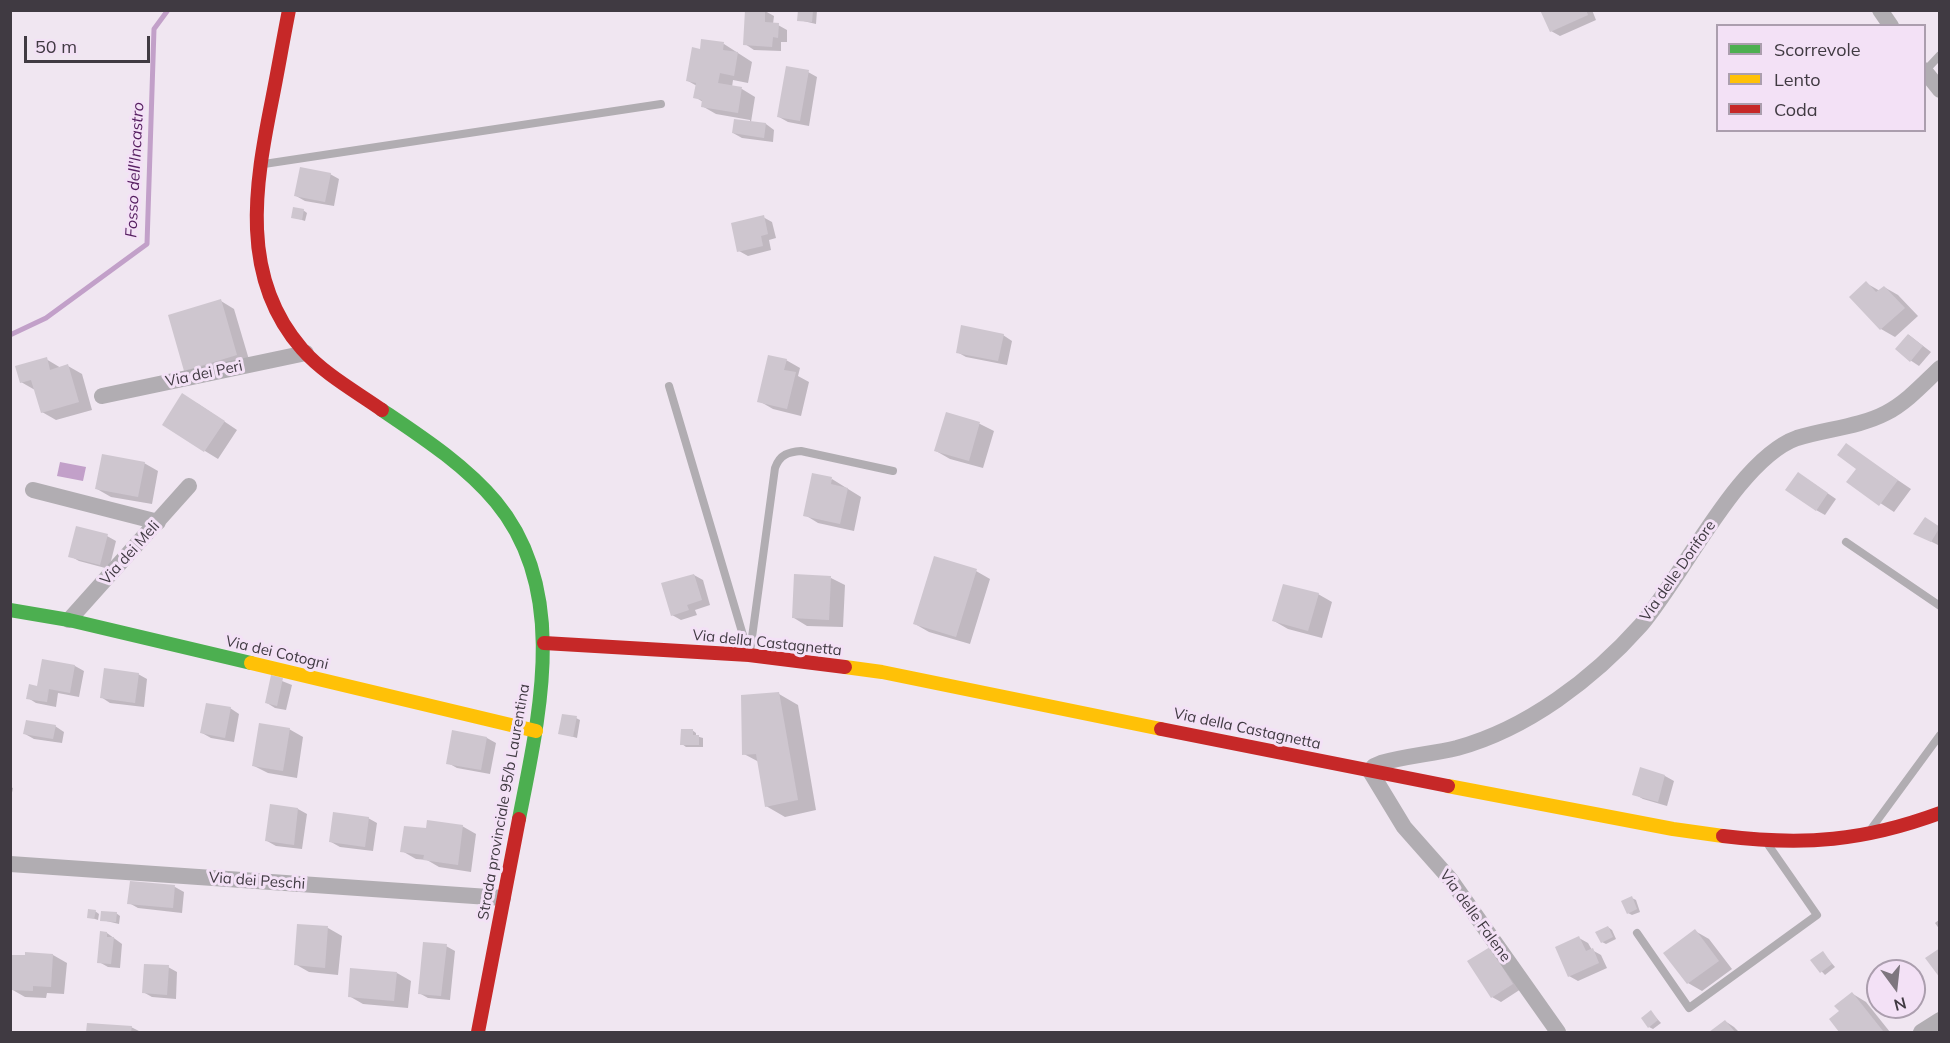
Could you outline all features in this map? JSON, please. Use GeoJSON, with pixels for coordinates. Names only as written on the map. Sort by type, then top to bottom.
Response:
{"type":"FeatureCollection","features":[{"type":"Feature","properties":{"kind":"street","name":"Strada provinciale 95/b Laurentina"},"geometry":{"type":"LineString","coordinates":[[289,10],[261,165],[256,217],[256,236],[260,258],[268,286],[285,326],[306,353],[322,368],[434,447],[473,478],[496,501],[514,527],[528,557],[536,586],[544,643],[543,680],[536,731],[478,1032]]}},
{"type":"Feature","properties":{"kind":"street"},"geometry":{"type":"LineString","coordinates":[[1880,10],[1890,24]]}},
{"type":"Feature","properties":{"kind":"street"},"geometry":{"type":"LineString","coordinates":[[1926,72],[1940,90]]}},
{"type":"Feature","properties":{"kind":"street","name":"Via dei Peri"},"geometry":{"type":"LineString","coordinates":[[102,396],[306,353]]}},
{"type":"Feature","properties":{"kind":"street","name":"Via delle Dorifore"},"geometry":{"type":"LineString","coordinates":[[1370,771],[1381,763],[1456,748],[1483,739],[1521,721],[1551,702],[1599,667],[1640,626],[1674,581],[1711,524],[1752,470],[1768,454],[1786,442],[1886,413],[1902,404],[1940,368]]}},
{"type":"Feature","properties":{"kind":"street","name":"Via dei Meli"},"geometry":{"type":"LineString","coordinates":[[69,620],[189,486]]}},
{"type":"Feature","properties":{"kind":"street"},"geometry":{"type":"LineString","coordinates":[[33,490],[158,522]]}},
{"type":"Feature","properties":{"kind":"street","name":"Via dei Cotogni"},"geometry":{"type":"LineString","coordinates":[[10,610],[69,620],[536,731]]}},
{"type":"Feature","properties":{"kind":"street","name":"Via della Castagnetta"},"geometry":{"type":"LineString","coordinates":[[544,643],[749,655],[908,677],[1370,771],[1673,829],[1766,840],[1811,842],[1865,836],[1904,827],[1940,813]]}},
{"type":"Feature","properties":{"kind":"street","name":"Via delle Falene"},"geometry":{"type":"LineString","coordinates":[[1370,771],[1404,827],[1450,879],[1558,1032]]}},
{"type":"Feature","properties":{"kind":"street","name":"Via dei Peschi"},"geometry":{"type":"LineString","coordinates":[[10,864],[503,898]]}},
{"type":"Feature","properties":{"kind":"street"},"geometry":{"type":"LineString","coordinates":[[1921,1032],[1940,1020]]}},
{"type":"Feature","properties":{"kind":"lane"},"geometry":{"type":"LineString","coordinates":[[1926,70],[1940,55]]}},
{"type":"Feature","properties":{"kind":"lane"},"geometry":{"type":"LineString","coordinates":[[261,165],[661,104]]}},
{"type":"Feature","properties":{"kind":"lane"},"geometry":{"type":"LineString","coordinates":[[669,386],[749,655]]}},
{"type":"Feature","properties":{"kind":"lane"},"geometry":{"type":"LineString","coordinates":[[749,655],[775,468],[781,457],[787,453],[801,451],[893,471]]}},
{"type":"Feature","properties":{"kind":"lane"},"geometry":{"type":"LineString","coordinates":[[1845,542],[1940,606]]}},
{"type":"Feature","properties":{"kind":"lane"},"geometry":{"type":"LineString","coordinates":[[1865,836],[1940,735]]}},
{"type":"Feature","properties":{"kind":"lane"},"geometry":{"type":"LineString","coordinates":[[1637,933],[1689,1008],[1817,915],[1766,840]]}},
{"type":"Feature","properties":{"kind":"shaded area"},"geometry":{"type":"Polygon","coordinates":[[[60,462],[86,467],[83,481],[57,476],[60,462]]]}},
{"type":"Feature","properties":{"kind":"building"},"geometry":{"type":"Polygon","coordinates":[[[745,10],[765,10],[765,22],[779,23],[778,38],[773,37],[772,47],[743,45],[745,10]]]}},
{"type":"Feature","properties":{"kind":"building"},"geometry":{"type":"Polygon","coordinates":[[[798,10],[813,10],[812,22],[797,21],[798,10]]]}},
{"type":"Feature","properties":{"kind":"building"},"geometry":{"type":"Polygon","coordinates":[[[1540,10],[1586,10],[1588,15],[1550,32],[1540,10]]]}},
{"type":"Feature","properties":{"kind":"building"},"geometry":{"type":"Polygon","coordinates":[[[701,39],[724,42],[723,50],[738,52],[734,76],[720,73],[718,83],[742,87],[738,113],[701,107],[702,100],[693,98],[696,83],[686,81],[692,47],[700,49],[701,39]]]}},
{"type":"Feature","properties":{"kind":"building"},"geometry":{"type":"Polygon","coordinates":[[[786,66],[809,70],[800,121],[777,117],[786,66]]]}},
{"type":"Feature","properties":{"kind":"building"},"geometry":{"type":"Polygon","coordinates":[[[734,119],[766,123],[764,138],[732,133],[734,119]]]}},
{"type":"Feature","properties":{"kind":"building"},"geometry":{"type":"Polygon","coordinates":[[[300,167],[331,173],[325,202],[294,196],[300,167]]]}},
{"type":"Feature","properties":{"kind":"building"},"geometry":{"type":"Polygon","coordinates":[[[293,207],[304,209],[302,220],[291,218],[293,207]]]}},
{"type":"Feature","properties":{"kind":"building"},"geometry":{"type":"Polygon","coordinates":[[[764,215],[768,234],[761,236],[763,246],[737,252],[731,223],[764,215]]]}},
{"type":"Feature","properties":{"kind":"building"},"geometry":{"type":"Polygon","coordinates":[[[1866,281],[1876,292],[1884,286],[1905,308],[1880,330],[1849,297],[1866,281]]]}},
{"type":"Feature","properties":{"kind":"building"},"geometry":{"type":"Polygon","coordinates":[[[221,299],[237,355],[184,371],[168,315],[221,299]]]}},
{"type":"Feature","properties":{"kind":"building"},"geometry":{"type":"Polygon","coordinates":[[[961,325],[1004,334],[998,361],[956,353],[961,325]]]}},
{"type":"Feature","properties":{"kind":"building"},"geometry":{"type":"Polygon","coordinates":[[[1908,334],[1923,346],[1910,362],[1895,349],[1908,334]]]}},
{"type":"Feature","properties":{"kind":"building"},"geometry":{"type":"Polygon","coordinates":[[[768,355],[787,359],[784,370],[796,372],[787,409],[757,402],[768,355]]]}},
{"type":"Feature","properties":{"kind":"building"},"geometry":{"type":"Polygon","coordinates":[[[47,357],[50,370],[68,364],[79,402],[41,413],[31,380],[20,383],[15,366],[47,357]]]}},
{"type":"Feature","properties":{"kind":"building"},"geometry":{"type":"Polygon","coordinates":[[[182,393],[225,421],[204,452],[162,425],[182,393]]]}},
{"type":"Feature","properties":{"kind":"building"},"geometry":{"type":"Polygon","coordinates":[[[946,412],[980,422],[969,461],[934,451],[946,412]]]}},
{"type":"Feature","properties":{"kind":"building"},"geometry":{"type":"Polygon","coordinates":[[[1846,443],[1898,480],[1879,506],[1846,482],[1856,469],[1837,455],[1846,443]]]}},
{"type":"Feature","properties":{"kind":"building"},"geometry":{"type":"Polygon","coordinates":[[[102,454],[145,462],[138,497],[95,489],[102,454]]]}},
{"type":"Feature","properties":{"kind":"building"},"geometry":{"type":"Polygon","coordinates":[[[1798,472],[1828,493],[1816,511],[1785,490],[1798,472]]]}},
{"type":"Feature","properties":{"kind":"building"},"geometry":{"type":"Polygon","coordinates":[[[812,473],[832,477],[831,484],[848,488],[840,524],[803,516],[812,473]]]}},
{"type":"Feature","properties":{"kind":"building"},"geometry":{"type":"Polygon","coordinates":[[[1925,517],[1940,527],[1931,542],[1913,534],[1925,517]]]}},
{"type":"Feature","properties":{"kind":"building"},"geometry":{"type":"Polygon","coordinates":[[[76,526],[108,534],[100,565],[68,557],[76,526]]]}},
{"type":"Feature","properties":{"kind":"building"},"geometry":{"type":"Polygon","coordinates":[[[934,556],[977,569],[956,637],[913,624],[934,556]]]}},
{"type":"Feature","properties":{"kind":"building"},"geometry":{"type":"Polygon","coordinates":[[[694,574],[702,600],[687,605],[689,610],[671,616],[661,583],[694,574]]]}},
{"type":"Feature","properties":{"kind":"building"},"geometry":{"type":"Polygon","coordinates":[[[794,574],[831,576],[829,620],[792,618],[794,574]]]}},
{"type":"Feature","properties":{"kind":"building"},"geometry":{"type":"Polygon","coordinates":[[[1283,584],[1319,593],[1308,631],[1272,621],[1283,584]]]}},
{"type":"Feature","properties":{"kind":"building"},"geometry":{"type":"Polygon","coordinates":[[[42,659],[75,665],[70,693],[49,689],[47,702],[26,699],[29,684],[37,686],[42,659]]]}},
{"type":"Feature","properties":{"kind":"building"},"geometry":{"type":"Polygon","coordinates":[[[104,668],[139,673],[135,703],[100,698],[104,668]]]}},
{"type":"Feature","properties":{"kind":"building"},"geometry":{"type":"Polygon","coordinates":[[[271,675],[283,678],[277,706],[265,703],[271,675]]]}},
{"type":"Feature","properties":{"kind":"building"},"geometry":{"type":"Polygon","coordinates":[[[779,692],[798,800],[765,807],[756,754],[742,755],[741,695],[779,692]]]}},
{"type":"Feature","properties":{"kind":"building"},"geometry":{"type":"Polygon","coordinates":[[[206,703],[231,707],[225,738],[200,733],[206,703]]]}},
{"type":"Feature","properties":{"kind":"building"},"geometry":{"type":"Polygon","coordinates":[[[562,714],[577,716],[573,737],[558,734],[562,714]]]}},
{"type":"Feature","properties":{"kind":"building"},"geometry":{"type":"Polygon","coordinates":[[[26,720],[56,725],[53,739],[23,734],[26,720]]]}},
{"type":"Feature","properties":{"kind":"building"},"geometry":{"type":"Polygon","coordinates":[[[259,723],[290,728],[283,771],[252,766],[259,723]]]}},
{"type":"Feature","properties":{"kind":"building"},"geometry":{"type":"Polygon","coordinates":[[[681,729],[693,729],[693,735],[699,735],[699,745],[680,745],[681,729]]]}},
{"type":"Feature","properties":{"kind":"building"},"geometry":{"type":"Polygon","coordinates":[[[452,730],[487,737],[481,770],[446,764],[452,730]]]}},
{"type":"Feature","properties":{"kind":"building"},"geometry":{"type":"Polygon","coordinates":[[[1640,767],[1665,775],[1658,802],[1632,795],[1640,767]]]}},
{"type":"Feature","properties":{"kind":"building"},"geometry":{"type":"Polygon","coordinates":[[[270,804],[298,808],[294,845],[265,841],[270,804]]]}},
{"type":"Feature","properties":{"kind":"building"},"geometry":{"type":"Polygon","coordinates":[[[333,812],[369,817],[365,847],[329,842],[333,812]]]}},
{"type":"Feature","properties":{"kind":"building"},"geometry":{"type":"Polygon","coordinates":[[[427,820],[463,825],[458,865],[423,860],[424,855],[400,852],[404,826],[426,828],[427,820]]]}},
{"type":"Feature","properties":{"kind":"building"},"geometry":{"type":"Polygon","coordinates":[[[130,881],[175,885],[173,908],[127,904],[130,881]]]}},
{"type":"Feature","properties":{"kind":"building"},"geometry":{"type":"Polygon","coordinates":[[[1632,896],[1637,909],[1627,914],[1621,901],[1632,896]]]}},
{"type":"Feature","properties":{"kind":"building"},"geometry":{"type":"Polygon","coordinates":[[[88,909],[96,910],[94,919],[87,918],[88,909]]]}},
{"type":"Feature","properties":{"kind":"building"},"geometry":{"type":"Polygon","coordinates":[[[101,911],[117,912],[116,922],[100,921],[101,911]]]}},
{"type":"Feature","properties":{"kind":"building"},"geometry":{"type":"Polygon","coordinates":[[[297,924],[328,926],[325,968],[294,965],[297,924]]]}},
{"type":"Feature","properties":{"kind":"building"},"geometry":{"type":"Polygon","coordinates":[[[1608,926],[1613,937],[1601,943],[1595,932],[1608,926]]]}},
{"type":"Feature","properties":{"kind":"building"},"geometry":{"type":"Polygon","coordinates":[[[1695,929],[1719,961],[1687,984],[1663,953],[1695,929]]]}},
{"type":"Feature","properties":{"kind":"building"},"geometry":{"type":"Polygon","coordinates":[[[100,931],[107,932],[107,937],[114,937],[111,964],[97,963],[100,931]]]}},
{"type":"Feature","properties":{"kind":"building"},"geometry":{"type":"Polygon","coordinates":[[[1579,936],[1586,951],[1593,948],[1599,963],[1568,977],[1555,947],[1579,936]]]}},
{"type":"Feature","properties":{"kind":"building"},"geometry":{"type":"Polygon","coordinates":[[[423,942],[447,944],[441,996],[418,994],[423,942]]]}},
{"type":"Feature","properties":{"kind":"building"},"geometry":{"type":"Polygon","coordinates":[[[1490,947],[1513,984],[1491,998],[1467,961],[1490,947]]]}},
{"type":"Feature","properties":{"kind":"building"},"geometry":{"type":"Polygon","coordinates":[[[1940,948],[1940,978],[1926,959],[1940,948]]]}},
{"type":"Feature","properties":{"kind":"building"},"geometry":{"type":"Polygon","coordinates":[[[1823,951],[1832,964],[1820,973],[1810,960],[1823,951]]]}},
{"type":"Feature","properties":{"kind":"building"},"geometry":{"type":"Polygon","coordinates":[[[25,952],[53,954],[51,987],[33,986],[33,991],[10,990],[12,955],[25,955],[25,952]]]}},
{"type":"Feature","properties":{"kind":"building"},"geometry":{"type":"Polygon","coordinates":[[[144,964],[169,965],[167,995],[142,993],[144,964]]]}},
{"type":"Feature","properties":{"kind":"building"},"geometry":{"type":"Polygon","coordinates":[[[350,968],[397,972],[394,1001],[348,997],[350,968]]]}},
{"type":"Feature","properties":{"kind":"building"},"geometry":{"type":"Polygon","coordinates":[[[1852,992],[1866,1010],[1866,1019],[1873,1019],[1883,1031],[1839,1032],[1829,1019],[1839,1011],[1834,1006],[1852,992]]]}},
{"type":"Feature","properties":{"kind":"building"},"geometry":{"type":"Polygon","coordinates":[[[1651,1010],[1658,1020],[1648,1028],[1641,1018],[1651,1010]]]}},
{"type":"Feature","properties":{"kind":"building"},"geometry":{"type":"Polygon","coordinates":[[[1725,1020],[1735,1032],[1709,1032],[1725,1020]]]}},
{"type":"Feature","properties":{"kind":"building"},"geometry":{"type":"Polygon","coordinates":[[[87,1023],[132,1026],[131,1032],[86,1032],[87,1023]]]}},
{"type":"Feature","properties":{"kind":"waterway","name":"Fosso dell'Incastro"},"geometry":{"type":"LineString","coordinates":[[10,335],[46,318],[147,244],[154,29],[168,10]]}},
{"type":"Feature","properties":{"kind":"traffic: fast"},"geometry":{"type":"LineString","coordinates":[[382,410],[442,452],[471,476],[496,502],[519,537],[534,575],[541,614],[543,655],[534,739],[519,819]]}},
{"type":"Feature","properties":{"kind":"traffic: fast"},"geometry":{"type":"LineString","coordinates":[[10,610],[69,620],[251,663]]}},
{"type":"Feature","properties":{"kind":"traffic: slow"},"geometry":{"type":"LineString","coordinates":[[251,663],[536,731]]}},
{"type":"Feature","properties":{"kind":"traffic: slow"},"geometry":{"type":"LineString","coordinates":[[845,667],[882,672],[1161,729]]}},
{"type":"Feature","properties":{"kind":"traffic: slow"},"geometry":{"type":"LineString","coordinates":[[1448,786],[1673,829],[1723,836]]}},
{"type":"Feature","properties":{"kind":"traffic: jam"},"geometry":{"type":"LineString","coordinates":[[289,10],[266,132],[257,197],[260,261],[268,292],[282,321],[302,349],[330,374],[382,410]]}},
{"type":"Feature","properties":{"kind":"traffic: jam"},"geometry":{"type":"LineString","coordinates":[[544,643],[749,655],[845,667]]}},
{"type":"Feature","properties":{"kind":"traffic: jam"},"geometry":{"type":"LineString","coordinates":[[1161,729],[1448,786]]}},
{"type":"Feature","properties":{"kind":"traffic: jam"},"geometry":{"type":"LineString","coordinates":[[1723,836],[1780,841],[1833,839],[1885,830],[1940,813]]}},
{"type":"Feature","properties":{"kind":"traffic: jam"},"geometry":{"type":"LineString","coordinates":[[478,1032],[519,819]]}}]}
